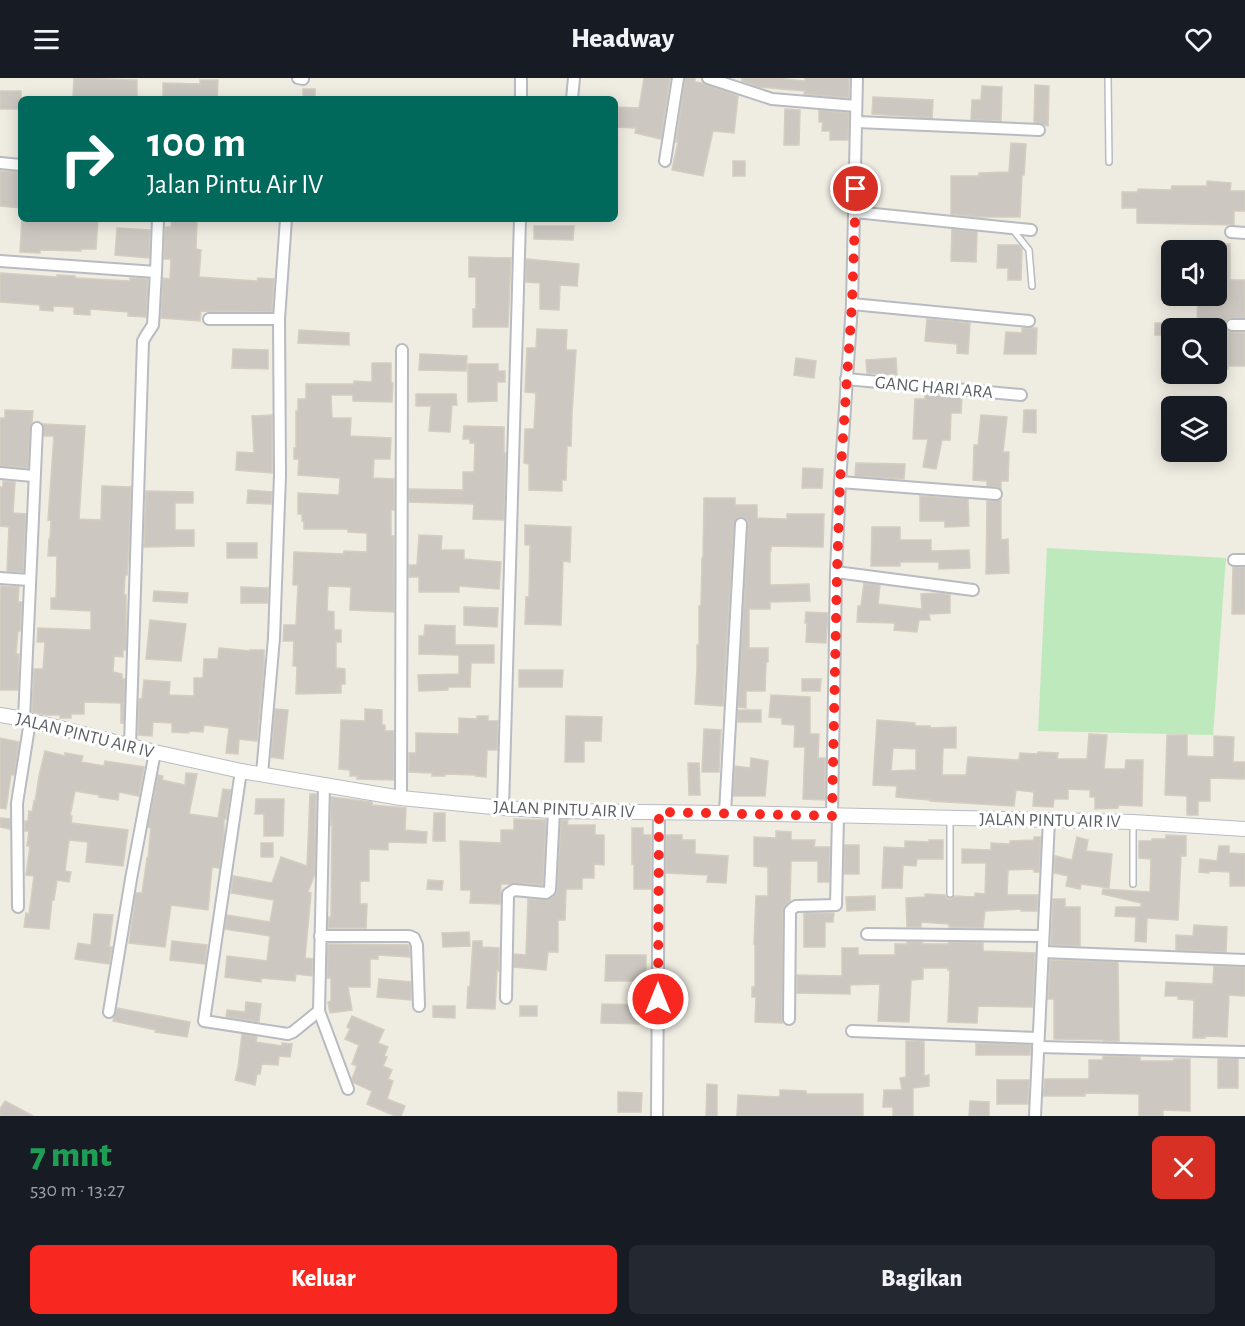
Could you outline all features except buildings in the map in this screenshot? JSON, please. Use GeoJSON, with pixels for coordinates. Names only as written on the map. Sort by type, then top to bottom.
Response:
{"type":"FeatureCollection","features":[{"type":"Feature","properties":{"kind":"main road","name":"JALAN PINTU AIR IV"},"geometry":{"type":"LineString","coordinates":[[0,715],[241,771],[401,798],[502,808],[554,811],[1133,822],[1245,829]]}},
{"type":"Feature","properties":{"kind":"street"},"geometry":{"type":"LineString","coordinates":[[298,78],[303,79]]}},
{"type":"Feature","properties":{"kind":"street"},"geometry":{"type":"LineString","coordinates":[[521,78],[521,96]]}},
{"type":"Feature","properties":{"kind":"street"},"geometry":{"type":"LineString","coordinates":[[573,96],[574,78]]}},
{"type":"Feature","properties":{"kind":"street"},"geometry":{"type":"LineString","coordinates":[[665,161],[678,78]]}},
{"type":"Feature","properties":{"kind":"street"},"geometry":{"type":"LineString","coordinates":[[789,1019],[790,911],[796,906],[836,905],[837,572],[840,482],[852,304],[857,78]]}},
{"type":"Feature","properties":{"kind":"street"},"geometry":{"type":"LineString","coordinates":[[715,79],[772,99],[856,106]]}},
{"type":"Feature","properties":{"kind":"street"},"geometry":{"type":"LineString","coordinates":[[857,122],[1039,130]]}},
{"type":"Feature","properties":{"kind":"street"},"geometry":{"type":"LineString","coordinates":[[0,163],[18,165]]}},
{"type":"Feature","properties":{"kind":"street"},"geometry":{"type":"LineString","coordinates":[[855,212],[1031,230]]}},
{"type":"Feature","properties":{"kind":"street"},"geometry":{"type":"LineString","coordinates":[[130,745],[143,342],[153,325],[158,222]]}},
{"type":"Feature","properties":{"kind":"street"},"geometry":{"type":"LineString","coordinates":[[262,774],[274,626],[280,475],[279,319],[286,222]]}},
{"type":"Feature","properties":{"kind":"street"},"geometry":{"type":"LineString","coordinates":[[502,808],[520,222]]}},
{"type":"Feature","properties":{"kind":"street"},"geometry":{"type":"LineString","coordinates":[[1231,232],[1245,233]]}},
{"type":"Feature","properties":{"kind":"street"},"geometry":{"type":"LineString","coordinates":[[0,261],[156,273]]}},
{"type":"Feature","properties":{"kind":"street"},"geometry":{"type":"LineString","coordinates":[[852,304],[1029,321]]}},
{"type":"Feature","properties":{"kind":"street"},"geometry":{"type":"LineString","coordinates":[[209,319],[279,319]]}},
{"type":"Feature","properties":{"kind":"street"},"geometry":{"type":"LineString","coordinates":[[1232,325],[1245,326]]}},
{"type":"Feature","properties":{"kind":"street"},"geometry":{"type":"LineString","coordinates":[[401,798],[402,350]]}},
{"type":"Feature","properties":{"kind":"street","name":"GANG HARI ARA"},"geometry":{"type":"LineString","coordinates":[[846,380],[1021,395]]}},
{"type":"Feature","properties":{"kind":"street"},"geometry":{"type":"LineString","coordinates":[[18,907],[17,803],[27,720],[29,580],[37,428]]}},
{"type":"Feature","properties":{"kind":"street"},"geometry":{"type":"LineString","coordinates":[[0,473],[33,476]]}},
{"type":"Feature","properties":{"kind":"street"},"geometry":{"type":"LineString","coordinates":[[840,482],[996,494]]}},
{"type":"Feature","properties":{"kind":"street"},"geometry":{"type":"LineString","coordinates":[[725,813],[741,524]]}},
{"type":"Feature","properties":{"kind":"street"},"geometry":{"type":"LineString","coordinates":[[837,572],[973,590]]}},
{"type":"Feature","properties":{"kind":"street"},"geometry":{"type":"LineString","coordinates":[[0,578],[29,580]]}},
{"type":"Feature","properties":{"kind":"street"},"geometry":{"type":"LineString","coordinates":[[109,1012],[155,752]]}},
{"type":"Feature","properties":{"kind":"street"},"geometry":{"type":"LineString","coordinates":[[241,771],[204,1021],[288,1034],[319,1011]]}},
{"type":"Feature","properties":{"kind":"street"},"geometry":{"type":"LineString","coordinates":[[324,784],[319,1011],[348,1089]]}},
{"type":"Feature","properties":{"kind":"street"},"geometry":{"type":"LineString","coordinates":[[506,998],[508,894],[514,890],[546,892],[550,890],[554,811]]}},
{"type":"Feature","properties":{"kind":"street"},"geometry":{"type":"LineString","coordinates":[[657,1116],[659,812]]}},
{"type":"Feature","properties":{"kind":"street"},"geometry":{"type":"LineString","coordinates":[[1035,1116],[1049,820]]}},
{"type":"Feature","properties":{"kind":"street"},"geometry":{"type":"LineString","coordinates":[[867,934],[1043,936]]}},
{"type":"Feature","properties":{"kind":"street"},"geometry":{"type":"LineString","coordinates":[[320,936],[409,936],[414,938],[417,945],[419,1006]]}},
{"type":"Feature","properties":{"kind":"street"},"geometry":{"type":"LineString","coordinates":[[1044,952],[1245,960]]}},
{"type":"Feature","properties":{"kind":"street"},"geometry":{"type":"LineString","coordinates":[[852,1031],[1038,1043],[1245,1052]]}},
{"type":"Feature","properties":{"kind":"lane"},"geometry":{"type":"LineString","coordinates":[[1108,78],[1109,162]]}},
{"type":"Feature","properties":{"kind":"lane"},"geometry":{"type":"LineString","coordinates":[[1012,229],[1029,250],[1032,286]]}},
{"type":"Feature","properties":{"kind":"lane"},"geometry":{"type":"LineString","coordinates":[[950,818],[950,894]]}},
{"type":"Feature","properties":{"kind":"lane"},"geometry":{"type":"LineString","coordinates":[[1133,822],[1133,884]]}},
{"type":"Feature","properties":{"kind":"green space"},"geometry":{"type":"Polygon","coordinates":[[[1047,548],[1226,558],[1213,735],[1038,731],[1047,548]]]}},
{"type":"Feature","properties":{"kind":"route"},"geometry":{"type":"LineString","coordinates":[[658,999],[659,812],[832,816],[840,482],[852,304],[856,189]]}}]}
